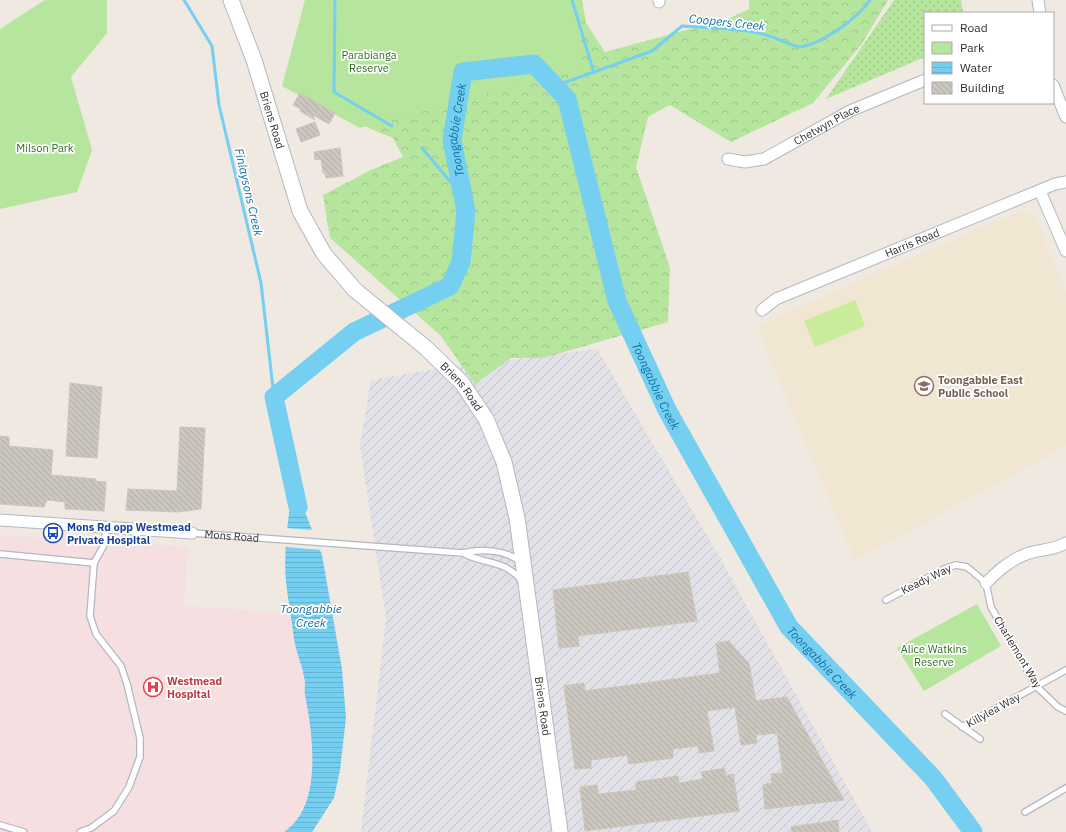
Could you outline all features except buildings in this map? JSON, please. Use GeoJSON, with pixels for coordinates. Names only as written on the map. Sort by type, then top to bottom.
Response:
{"type":"FeatureCollection","features":[{"type":"Feature","properties":{"kind":"street","name":"Briens Road"},"geometry":{"type":"LineString","coordinates":[[231,0],[254,60],[300,211],[324,254],[356,290],[426,348],[462,383],[486,419],[506,469],[515,504],[524,564],[560,832]]}},
{"type":"Feature","properties":{"kind":"street"},"geometry":{"type":"LineString","coordinates":[[1038,0],[1040,12]]}},
{"type":"Feature","properties":{"kind":"street","name":"Chetwyn Place"},"geometry":{"type":"LineString","coordinates":[[728,159],[745,162],[764,159],[850,111],[924,80]]}},
{"type":"Feature","properties":{"kind":"street"},"geometry":{"type":"LineString","coordinates":[[1054,87],[1066,117]]}},
{"type":"Feature","properties":{"kind":"street","name":"Harris Road"},"geometry":{"type":"LineString","coordinates":[[762,310],[776,299],[1055,184],[1066,182]]}},
{"type":"Feature","properties":{"kind":"street"},"geometry":{"type":"LineString","coordinates":[[1040,191],[1066,251]]}},
{"type":"Feature","properties":{"kind":"street","name":"Mons Road"},"geometry":{"type":"LineString","coordinates":[[0,520],[192,534]]}},
{"type":"Feature","properties":{"kind":"street"},"geometry":{"type":"LineString","coordinates":[[986,583],[1002,567],[1025,554],[1045,551],[1066,543]]}},
{"type":"Feature","properties":{"kind":"lane"},"geometry":{"type":"LineString","coordinates":[[80,832],[91,828],[114,810],[129,787],[140,757],[140,738],[127,684],[121,666],[96,634],[90,616],[94,563],[104,545],[106,528]]}},
{"type":"Feature","properties":{"kind":"lane","name":"Mons Road"},"geometry":{"type":"LineString","coordinates":[[192,534],[463,552],[471,550],[511,555],[524,564]]}},
{"type":"Feature","properties":{"kind":"lane","name":"Mons Road"},"geometry":{"type":"LineString","coordinates":[[463,552],[473,558],[482,559],[506,567],[515,574],[527,589]]}},
{"type":"Feature","properties":{"kind":"lane"},"geometry":{"type":"LineString","coordinates":[[0,554],[94,563]]}},
{"type":"Feature","properties":{"kind":"lane","name":"Keady Way"},"geometry":{"type":"LineString","coordinates":[[886,600],[946,568],[956,565],[967,567],[986,583]]}},
{"type":"Feature","properties":{"kind":"lane","name":"Charlemont Way"},"geometry":{"type":"LineString","coordinates":[[986,583],[991,607],[1036,686],[1058,707],[1066,711]]}},
{"type":"Feature","properties":{"kind":"lane","name":"Killylea Way"},"geometry":{"type":"LineString","coordinates":[[962,727],[1066,670]]}},
{"type":"Feature","properties":{"kind":"lane","name":"Killylea Way"},"geometry":{"type":"LineString","coordinates":[[945,714],[980,739]]}},
{"type":"Feature","properties":{"kind":"lane"},"geometry":{"type":"LineString","coordinates":[[1025,812],[1066,788]]}},
{"type":"Feature","properties":{"kind":"lane"},"geometry":{"type":"LineString","coordinates":[[0,825],[24,832]]}},
{"type":"Feature","properties":{"kind":"shaded area","name":"Toongabbie East Public School"},"geometry":{"type":"Polygon","coordinates":[[[1022,211],[1035,218],[1066,292],[1066,446],[855,560],[757,327],[846,286],[1022,211]]]}},
{"type":"Feature","properties":{"kind":"shaded area"},"geometry":{"type":"Polygon","coordinates":[[[597,349],[719,556],[872,832],[361,832],[386,619],[360,445],[371,380],[430,370],[597,349]]]}},
{"type":"Feature","properties":{"kind":"shaded area","name":"Westmead Hospital"},"geometry":{"type":"Polygon","coordinates":[[[0,535],[188,547],[184,606],[291,613],[294,640],[305,680],[305,695],[309,707],[312,738],[312,772],[307,796],[297,819],[289,828],[284,832],[0,832],[0,535]]]}},
{"type":"Feature","properties":{"kind":"green space","name":"Milson Park"},"geometry":{"type":"Polygon","coordinates":[[[45,0],[107,0],[107,33],[71,77],[92,150],[77,192],[0,209],[0,29],[45,0]]]}},
{"type":"Feature","properties":{"kind":"green space","name":"Parabianga Reserve"},"geometry":{"type":"Polygon","coordinates":[[[305,0],[574,0],[582,69],[360,128],[282,86],[305,0]]]}},
{"type":"Feature","properties":{"kind":"green space"},"geometry":{"type":"Polygon","coordinates":[[[322,0],[582,0],[586,23],[605,52],[730,18],[749,9],[749,0],[888,0],[861,45],[813,103],[731,142],[670,105],[648,117],[636,167],[670,268],[668,322],[543,358],[511,358],[475,384],[440,335],[330,238],[323,195],[371,170],[403,157],[393,138],[371,129],[319,102],[322,0]]]}},
{"type":"Feature","properties":{"kind":"green space"},"geometry":{"type":"Polygon","coordinates":[[[894,0],[961,0],[963,12],[924,12],[924,57],[826,99],[894,0]]]}},
{"type":"Feature","properties":{"kind":"green space"},"geometry":{"type":"Polygon","coordinates":[[[855,300],[865,326],[815,347],[804,321],[855,300]]]}},
{"type":"Feature","properties":{"kind":"green space","name":"Alice Watkins Reserve"},"geometry":{"type":"Polygon","coordinates":[[[977,604],[1001,646],[924,691],[897,648],[977,604]]]}},
{"type":"Feature","properties":{"kind":"water","name":"Toongabbie Creek"},"geometry":{"type":"Polygon","coordinates":[[[293,482],[322,555],[342,669],[346,718],[340,770],[334,798],[312,832],[284,832],[296,820],[305,805],[310,788],[312,769],[311,730],[305,695],[305,679],[295,644],[285,570],[288,519],[293,482]]]}},
{"type":"Feature","properties":{"kind":"pier"},"geometry":{"type":"Polygon","coordinates":[[[286,528],[314,530],[322,550],[284,547],[286,528]]]}},
{"type":"Feature","properties":{"kind":"waterway","name":"Finlaysons Creek"},"geometry":{"type":"LineString","coordinates":[[184,0],[212,46],[219,105],[261,283],[274,397]]}},
{"type":"Feature","properties":{"kind":"waterway"},"geometry":{"type":"LineString","coordinates":[[335,0],[334,92],[392,126]]}},
{"type":"Feature","properties":{"kind":"waterway"},"geometry":{"type":"LineString","coordinates":[[572,0],[594,73]]}},
{"type":"Feature","properties":{"kind":"waterway","name":"Coopers Creek"},"geometry":{"type":"LineString","coordinates":[[555,86],[652,51],[682,26],[749,31],[760,33],[794,46],[801,47],[810,45],[849,22],[870,0]]}},
{"type":"Feature","properties":{"kind":"waterway","name":"Toongabbie Creek"},"geometry":{"type":"LineString","coordinates":[[298,507],[274,397],[354,332],[450,286],[461,262],[466,211],[452,140],[463,72],[534,64],[567,99],[617,301],[667,410],[789,627],[933,778],[973,832]]}},
{"type":"Feature","properties":{"kind":"waterway"},"geometry":{"type":"LineString","coordinates":[[422,148],[464,198]]}},
{"type":"Feature","properties":{"kind":"place","name":"Toongabbie East Public School"},"geometry":{"type":"Point","coordinates":[924,386]}},
{"type":"Feature","properties":{"kind":"place","name":"Mons Rd opp Westmead Private Hospital"},"geometry":{"type":"Point","coordinates":[53,533]}},
{"type":"Feature","properties":{"kind":"place","name":"Westmead Hospital"},"geometry":{"type":"Point","coordinates":[153,687]}}]}
